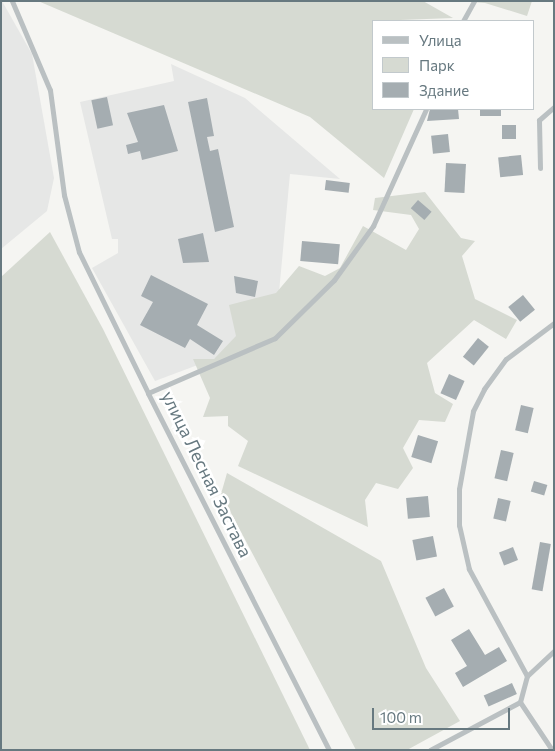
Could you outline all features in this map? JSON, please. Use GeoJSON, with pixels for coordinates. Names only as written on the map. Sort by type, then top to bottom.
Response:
{"type":"FeatureCollection","features":[{"type":"Feature","properties":{"kind":"street"},"geometry":{"type":"LineString","coordinates":[[12,1],[50,90],[64,195],[79,252],[148,393]]}},
{"type":"Feature","properties":{"kind":"street"},"geometry":{"type":"LineString","coordinates":[[464,20],[474,1]]}},
{"type":"Feature","properties":{"kind":"street"},"geometry":{"type":"LineString","coordinates":[[540,168],[539,120],[554,107]]}},
{"type":"Feature","properties":{"kind":"street","name":"улица Лесная Застава"},"geometry":{"type":"LineString","coordinates":[[329,750],[148,393],[275,338],[334,280],[373,226],[426,110]]}},
{"type":"Feature","properties":{"kind":"street"},"geometry":{"type":"LineString","coordinates":[[527,676],[469,569],[459,525],[459,489],[473,411],[484,389],[512,354],[554,323]]}},
{"type":"Feature","properties":{"kind":"street"},"geometry":{"type":"LineString","coordinates":[[430,750],[520,702],[527,676],[554,651]]}},
{"type":"Feature","properties":{"kind":"street"},"geometry":{"type":"LineString","coordinates":[[520,702],[552,750]]}},
{"type":"Feature","properties":{"kind":"shaded area"},"geometry":{"type":"Polygon","coordinates":[[[2,1],[32,54],[54,178],[47,211],[1,249],[2,1]]]}},
{"type":"Feature","properties":{"kind":"shaded area"},"geometry":{"type":"Polygon","coordinates":[[[171,64],[245,98],[340,179],[290,174],[276,325],[235,351],[155,381],[92,268],[118,253],[118,239],[112,239],[80,102],[174,81],[171,64]]]}},
{"type":"Feature","properties":{"kind":"green space"},"geometry":{"type":"Polygon","coordinates":[[[38,1],[423,1],[453,18],[372,20],[372,110],[414,110],[384,178],[310,117],[38,1]]]}},
{"type":"Feature","properties":{"kind":"green space"},"geometry":{"type":"Polygon","coordinates":[[[459,1],[532,1],[527,16],[485,3],[459,1]]]}},
{"type":"Feature","properties":{"kind":"green space"},"geometry":{"type":"Polygon","coordinates":[[[425,192],[461,238],[475,241],[462,256],[475,299],[517,320],[506,339],[474,320],[427,363],[435,393],[453,404],[445,422],[419,420],[403,448],[413,468],[398,489],[376,483],[365,500],[368,527],[238,466],[248,441],[228,426],[228,416],[203,417],[210,398],[193,359],[214,359],[236,336],[229,305],[276,293],[299,266],[325,276],[340,268],[363,226],[406,250],[419,229],[411,215],[373,210],[375,198],[425,192]]]}},
{"type":"Feature","properties":{"kind":"green space"},"geometry":{"type":"Polygon","coordinates":[[[50,232],[103,329],[310,750],[1,750],[1,277],[50,232]]]}},
{"type":"Feature","properties":{"kind":"green space"},"geometry":{"type":"Polygon","coordinates":[[[227,473],[381,561],[426,668],[460,721],[407,750],[356,750],[221,494],[227,473]]]}},
{"type":"Feature","properties":{"kind":"building"},"geometry":{"type":"Polygon","coordinates":[[[107,97],[113,125],[97,129],[91,100],[107,97]]]}},
{"type":"Feature","properties":{"kind":"building"},"geometry":{"type":"Polygon","coordinates":[[[207,98],[214,136],[207,137],[210,151],[218,149],[234,227],[215,232],[188,102],[207,98]]]}},
{"type":"Feature","properties":{"kind":"building"},"geometry":{"type":"Polygon","coordinates":[[[164,105],[178,151],[142,160],[140,151],[128,154],[126,145],[138,142],[127,113],[164,105]]]}},
{"type":"Feature","properties":{"kind":"building"},"geometry":{"type":"Polygon","coordinates":[[[430,110],[458,110],[459,119],[427,121],[430,110]]]}},
{"type":"Feature","properties":{"kind":"building"},"geometry":{"type":"Polygon","coordinates":[[[480,110],[501,110],[501,116],[480,116],[480,110]]]}},
{"type":"Feature","properties":{"kind":"building"},"geometry":{"type":"Polygon","coordinates":[[[502,125],[516,125],[516,139],[502,139],[502,125]]]}},
{"type":"Feature","properties":{"kind":"building"},"geometry":{"type":"Polygon","coordinates":[[[448,134],[450,152],[433,154],[431,136],[448,134]]]}},
{"type":"Feature","properties":{"kind":"building"},"geometry":{"type":"Polygon","coordinates":[[[521,155],[523,175],[500,177],[498,157],[521,155]]]}},
{"type":"Feature","properties":{"kind":"building"},"geometry":{"type":"Polygon","coordinates":[[[446,163],[466,164],[464,193],[444,192],[446,163]]]}},
{"type":"Feature","properties":{"kind":"building"},"geometry":{"type":"Polygon","coordinates":[[[326,180],[350,183],[349,193],[325,190],[326,180]]]}},
{"type":"Feature","properties":{"kind":"building"},"geometry":{"type":"Polygon","coordinates":[[[418,200],[432,212],[424,220],[411,208],[418,200]]]}},
{"type":"Feature","properties":{"kind":"building"},"geometry":{"type":"Polygon","coordinates":[[[203,233],[209,262],[183,263],[178,239],[203,233]]]}},
{"type":"Feature","properties":{"kind":"building"},"geometry":{"type":"Polygon","coordinates":[[[302,241],[340,244],[338,264],[300,261],[302,241]]]}},
{"type":"Feature","properties":{"kind":"building"},"geometry":{"type":"Polygon","coordinates":[[[151,275],[208,304],[197,325],[223,341],[214,355],[190,339],[185,348],[140,325],[153,302],[141,296],[151,275]]]}},
{"type":"Feature","properties":{"kind":"building"},"geometry":{"type":"Polygon","coordinates":[[[234,276],[258,281],[255,297],[236,293],[234,276]]]}},
{"type":"Feature","properties":{"kind":"building"},"geometry":{"type":"Polygon","coordinates":[[[523,295],[535,310],[520,322],[508,307],[523,295]]]}},
{"type":"Feature","properties":{"kind":"building"},"geometry":{"type":"Polygon","coordinates":[[[478,338],[489,347],[474,365],[463,357],[478,338]]]}},
{"type":"Feature","properties":{"kind":"building"},"geometry":{"type":"Polygon","coordinates":[[[449,374],[465,381],[456,400],[440,393],[449,374]]]}},
{"type":"Feature","properties":{"kind":"building"},"geometry":{"type":"Polygon","coordinates":[[[521,405],[534,408],[528,433],[515,430],[521,405]]]}},
{"type":"Feature","properties":{"kind":"building"},"geometry":{"type":"Polygon","coordinates":[[[418,435],[438,441],[431,463],[411,457],[418,435]]]}},
{"type":"Feature","properties":{"kind":"building"},"geometry":{"type":"Polygon","coordinates":[[[501,450],[514,453],[507,481],[494,478],[501,450]]]}},
{"type":"Feature","properties":{"kind":"building"},"geometry":{"type":"Polygon","coordinates":[[[534,481],[547,485],[544,496],[531,492],[534,481]]]}},
{"type":"Feature","properties":{"kind":"building"},"geometry":{"type":"Polygon","coordinates":[[[428,496],[430,517],[408,519],[406,498],[428,496]]]}},
{"type":"Feature","properties":{"kind":"building"},"geometry":{"type":"Polygon","coordinates":[[[498,498],[511,501],[506,521],[493,518],[498,498]]]}},
{"type":"Feature","properties":{"kind":"building"},"geometry":{"type":"Polygon","coordinates":[[[433,536],[437,557],[416,561],[412,540],[433,536]]]}},
{"type":"Feature","properties":{"kind":"building"},"geometry":{"type":"Polygon","coordinates":[[[540,542],[551,544],[542,591],[532,589],[540,542]]]}},
{"type":"Feature","properties":{"kind":"building"},"geometry":{"type":"Polygon","coordinates":[[[513,547],[518,560],[504,565],[499,552],[513,547]]]}},
{"type":"Feature","properties":{"kind":"building"},"geometry":{"type":"Polygon","coordinates":[[[444,588],[454,607],[435,616],[425,598],[444,588]]]}},
{"type":"Feature","properties":{"kind":"building"},"geometry":{"type":"Polygon","coordinates":[[[469,629],[485,655],[499,647],[507,661],[463,687],[455,673],[467,666],[451,640],[469,629]]]}},
{"type":"Feature","properties":{"kind":"building"},"geometry":{"type":"Polygon","coordinates":[[[512,683],[517,694],[489,707],[484,696],[512,683]]]}}]}
